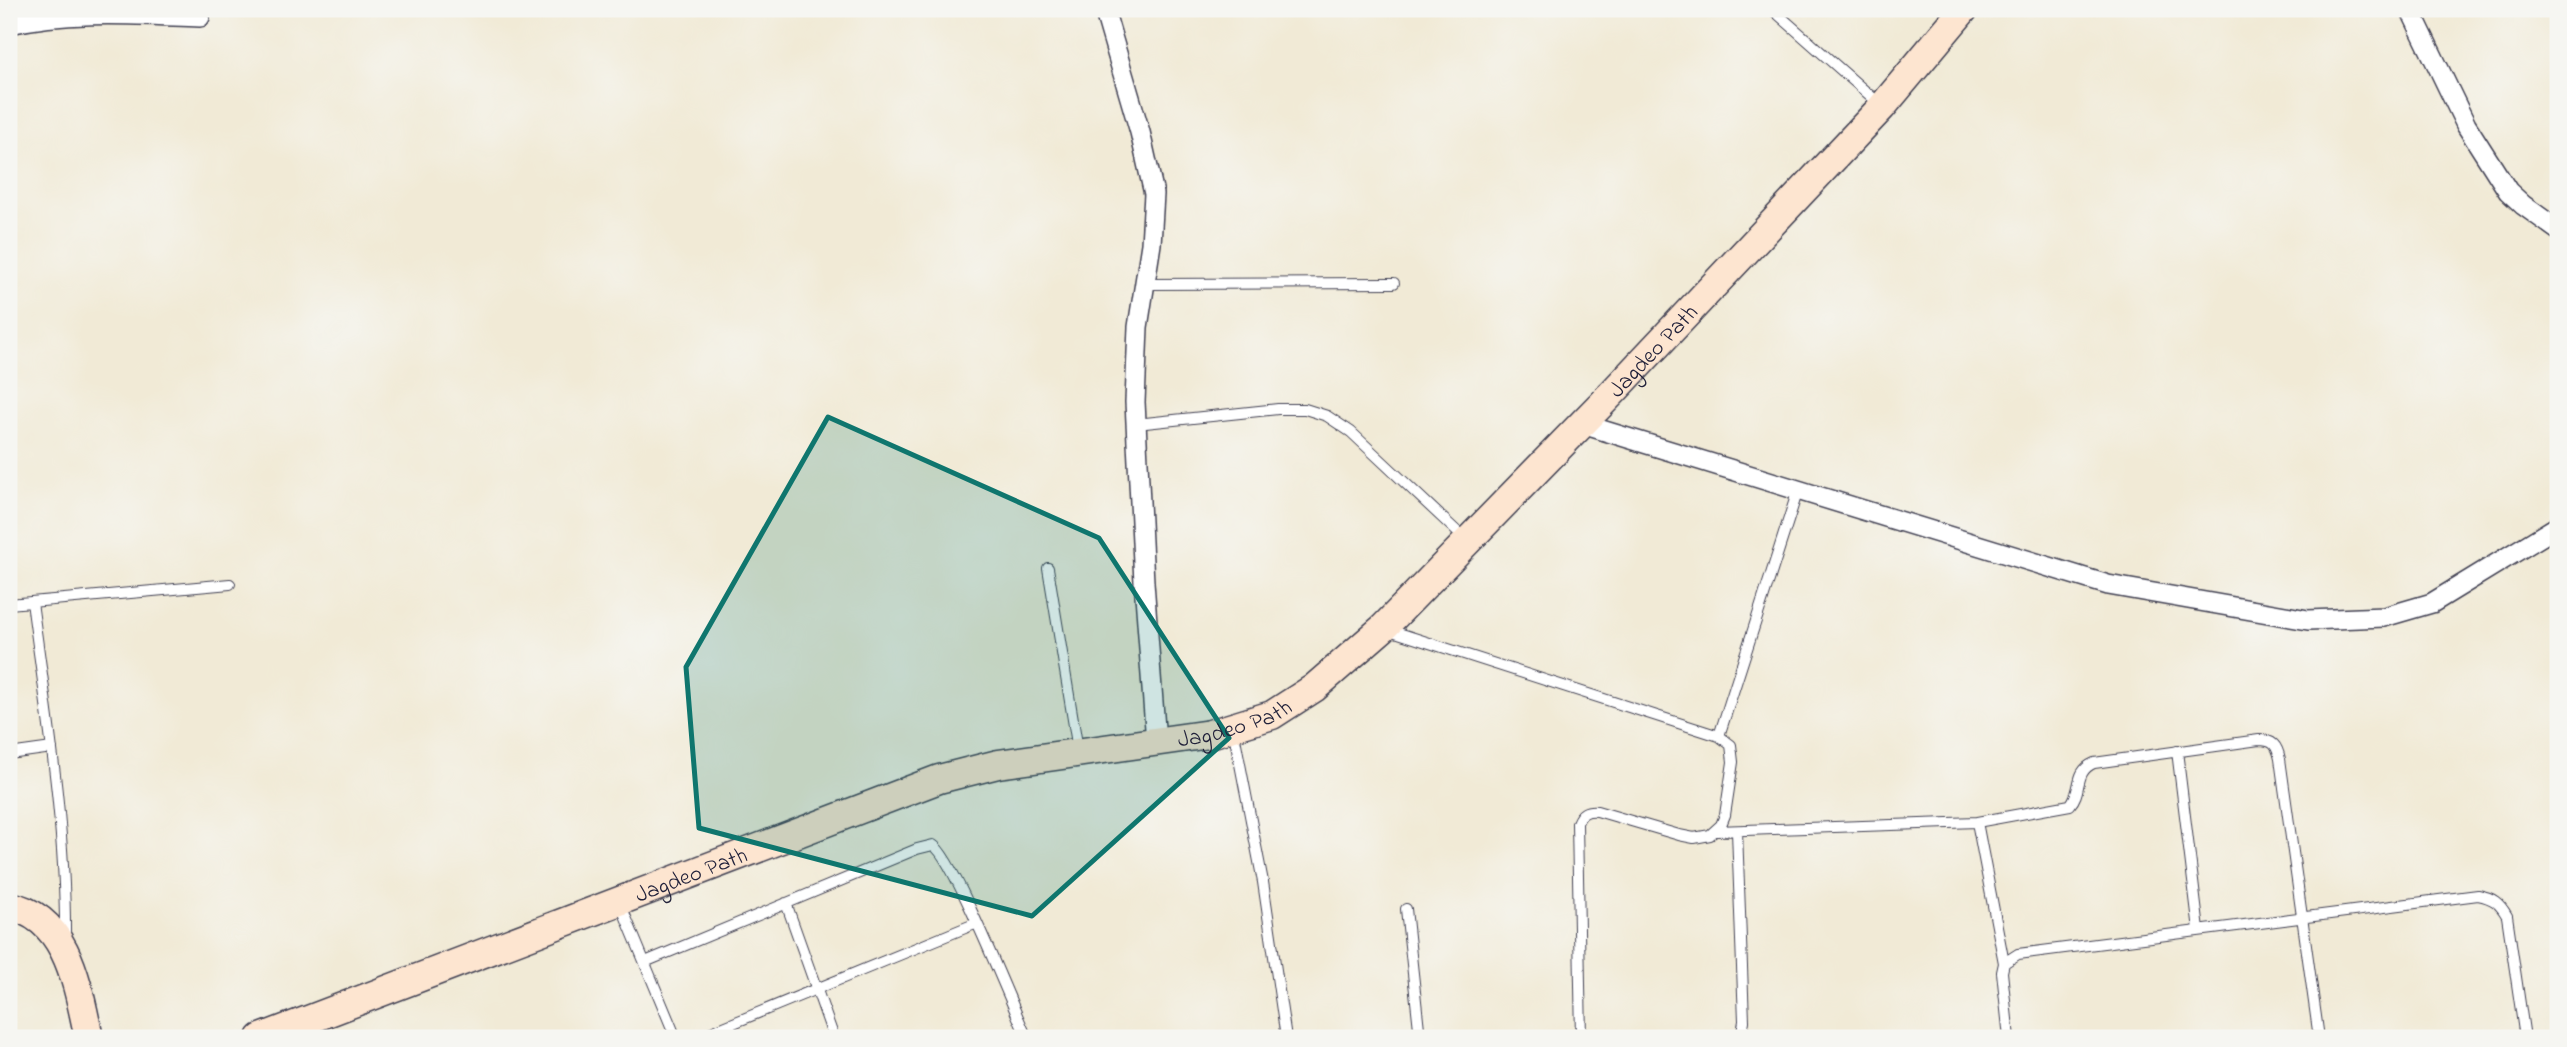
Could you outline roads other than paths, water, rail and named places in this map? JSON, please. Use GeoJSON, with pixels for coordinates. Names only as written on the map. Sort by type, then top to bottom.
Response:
{"type":"FeatureCollection","features":[{"type":"Feature","properties":{"kind":"main road","name":"Jagdeo Path"},"geometry":{"type":"LineString","coordinates":[[261,1038],[939,779],[998,764],[1210,734],[1272,715],[1314,688],[1383,628],[1582,424],[1882,107],[1964,9]]}},
{"type":"Feature","properties":{"kind":"main road"},"geometry":{"type":"LineString","coordinates":[[9,906],[38,918],[54,933],[64,950],[78,989],[89,1038]]}},
{"type":"Feature","properties":{"kind":"street"},"geometry":{"type":"LineString","coordinates":[[1104,9],[1149,167],[1154,194],[1154,219],[1136,351],[1136,424],[1156,742]]}},
{"type":"Feature","properties":{"kind":"street"},"geometry":{"type":"LineString","coordinates":[[2410,9],[2466,125],[2508,191],[2522,205],[2558,230]]}},
{"type":"Feature","properties":{"kind":"street"},"geometry":{"type":"LineString","coordinates":[[9,24],[48,17],[127,12],[200,17]]}},
{"type":"Feature","properties":{"kind":"street"},"geometry":{"type":"LineString","coordinates":[[1582,424],[2108,584],[2308,620],[2384,617],[2432,603],[2558,526]]}},
{"type":"Feature","properties":{"kind":"lane"},"geometry":{"type":"LineString","coordinates":[[1772,9],[1882,107]]}},
{"type":"Feature","properties":{"kind":"lane"},"geometry":{"type":"LineString","coordinates":[[1145,284],[1394,283]]}},
{"type":"Feature","properties":{"kind":"lane"},"geometry":{"type":"LineString","coordinates":[[1136,424],[1278,409],[1305,409],[1327,416],[1351,432],[1468,541]]}},
{"type":"Feature","properties":{"kind":"lane"},"geometry":{"type":"LineString","coordinates":[[1719,736],[1798,490]]}},
{"type":"Feature","properties":{"kind":"lane"},"geometry":{"type":"LineString","coordinates":[[1048,568],[1079,753]]}},
{"type":"Feature","properties":{"kind":"lane"},"geometry":{"type":"LineString","coordinates":[[9,604],[230,584]]}},
{"type":"Feature","properties":{"kind":"lane"},"geometry":{"type":"LineString","coordinates":[[33,602],[62,830],[64,950]]}},
{"type":"Feature","properties":{"kind":"lane"},"geometry":{"type":"LineString","coordinates":[[1383,628],[1719,736],[1731,745],[1733,762],[1724,815],[1717,831]]}},
{"type":"Feature","properties":{"kind":"lane"},"geometry":{"type":"LineString","coordinates":[[1233,728],[1263,882],[1286,1038]]}},
{"type":"Feature","properties":{"kind":"lane"},"geometry":{"type":"LineString","coordinates":[[1581,1038],[1577,823],[1581,814],[1587,811],[1597,811],[1694,838],[1703,838],[1717,831],[1977,822],[2070,805],[2076,796],[2081,772],[2094,763],[2259,740],[2267,740],[2276,745],[2280,759],[2319,1038]]}},
{"type":"Feature","properties":{"kind":"lane"},"geometry":{"type":"LineString","coordinates":[[9,754],[52,748]]}},
{"type":"Feature","properties":{"kind":"lane"},"geometry":{"type":"LineString","coordinates":[[2177,751],[2199,930]]}},
{"type":"Feature","properties":{"kind":"lane"},"geometry":{"type":"LineString","coordinates":[[1977,822],[2004,963],[2002,986],[2009,1038]]}},
{"type":"Feature","properties":{"kind":"lane"},"geometry":{"type":"LineString","coordinates":[[1737,831],[1744,1021],[1741,1038]]}},
{"type":"Feature","properties":{"kind":"lane"},"geometry":{"type":"LineString","coordinates":[[645,962],[917,849],[933,845],[943,855],[977,923],[1027,1038]]}},
{"type":"Feature","properties":{"kind":"lane"},"geometry":{"type":"LineString","coordinates":[[2004,963],[2010,957],[2028,951],[2302,918],[2462,895],[2491,897],[2500,904],[2507,916],[2525,1038]]}},
{"type":"Feature","properties":{"kind":"lane"},"geometry":{"type":"LineString","coordinates":[[620,902],[676,1038]]}},
{"type":"Feature","properties":{"kind":"lane"},"geometry":{"type":"LineString","coordinates":[[786,903],[834,1038]]}},
{"type":"Feature","properties":{"kind":"lane"},"geometry":{"type":"LineString","coordinates":[[1406,909],[1420,1038]]}},
{"type":"Feature","properties":{"kind":"lane"},"geometry":{"type":"LineString","coordinates":[[696,1038],[977,923]]}}]}
